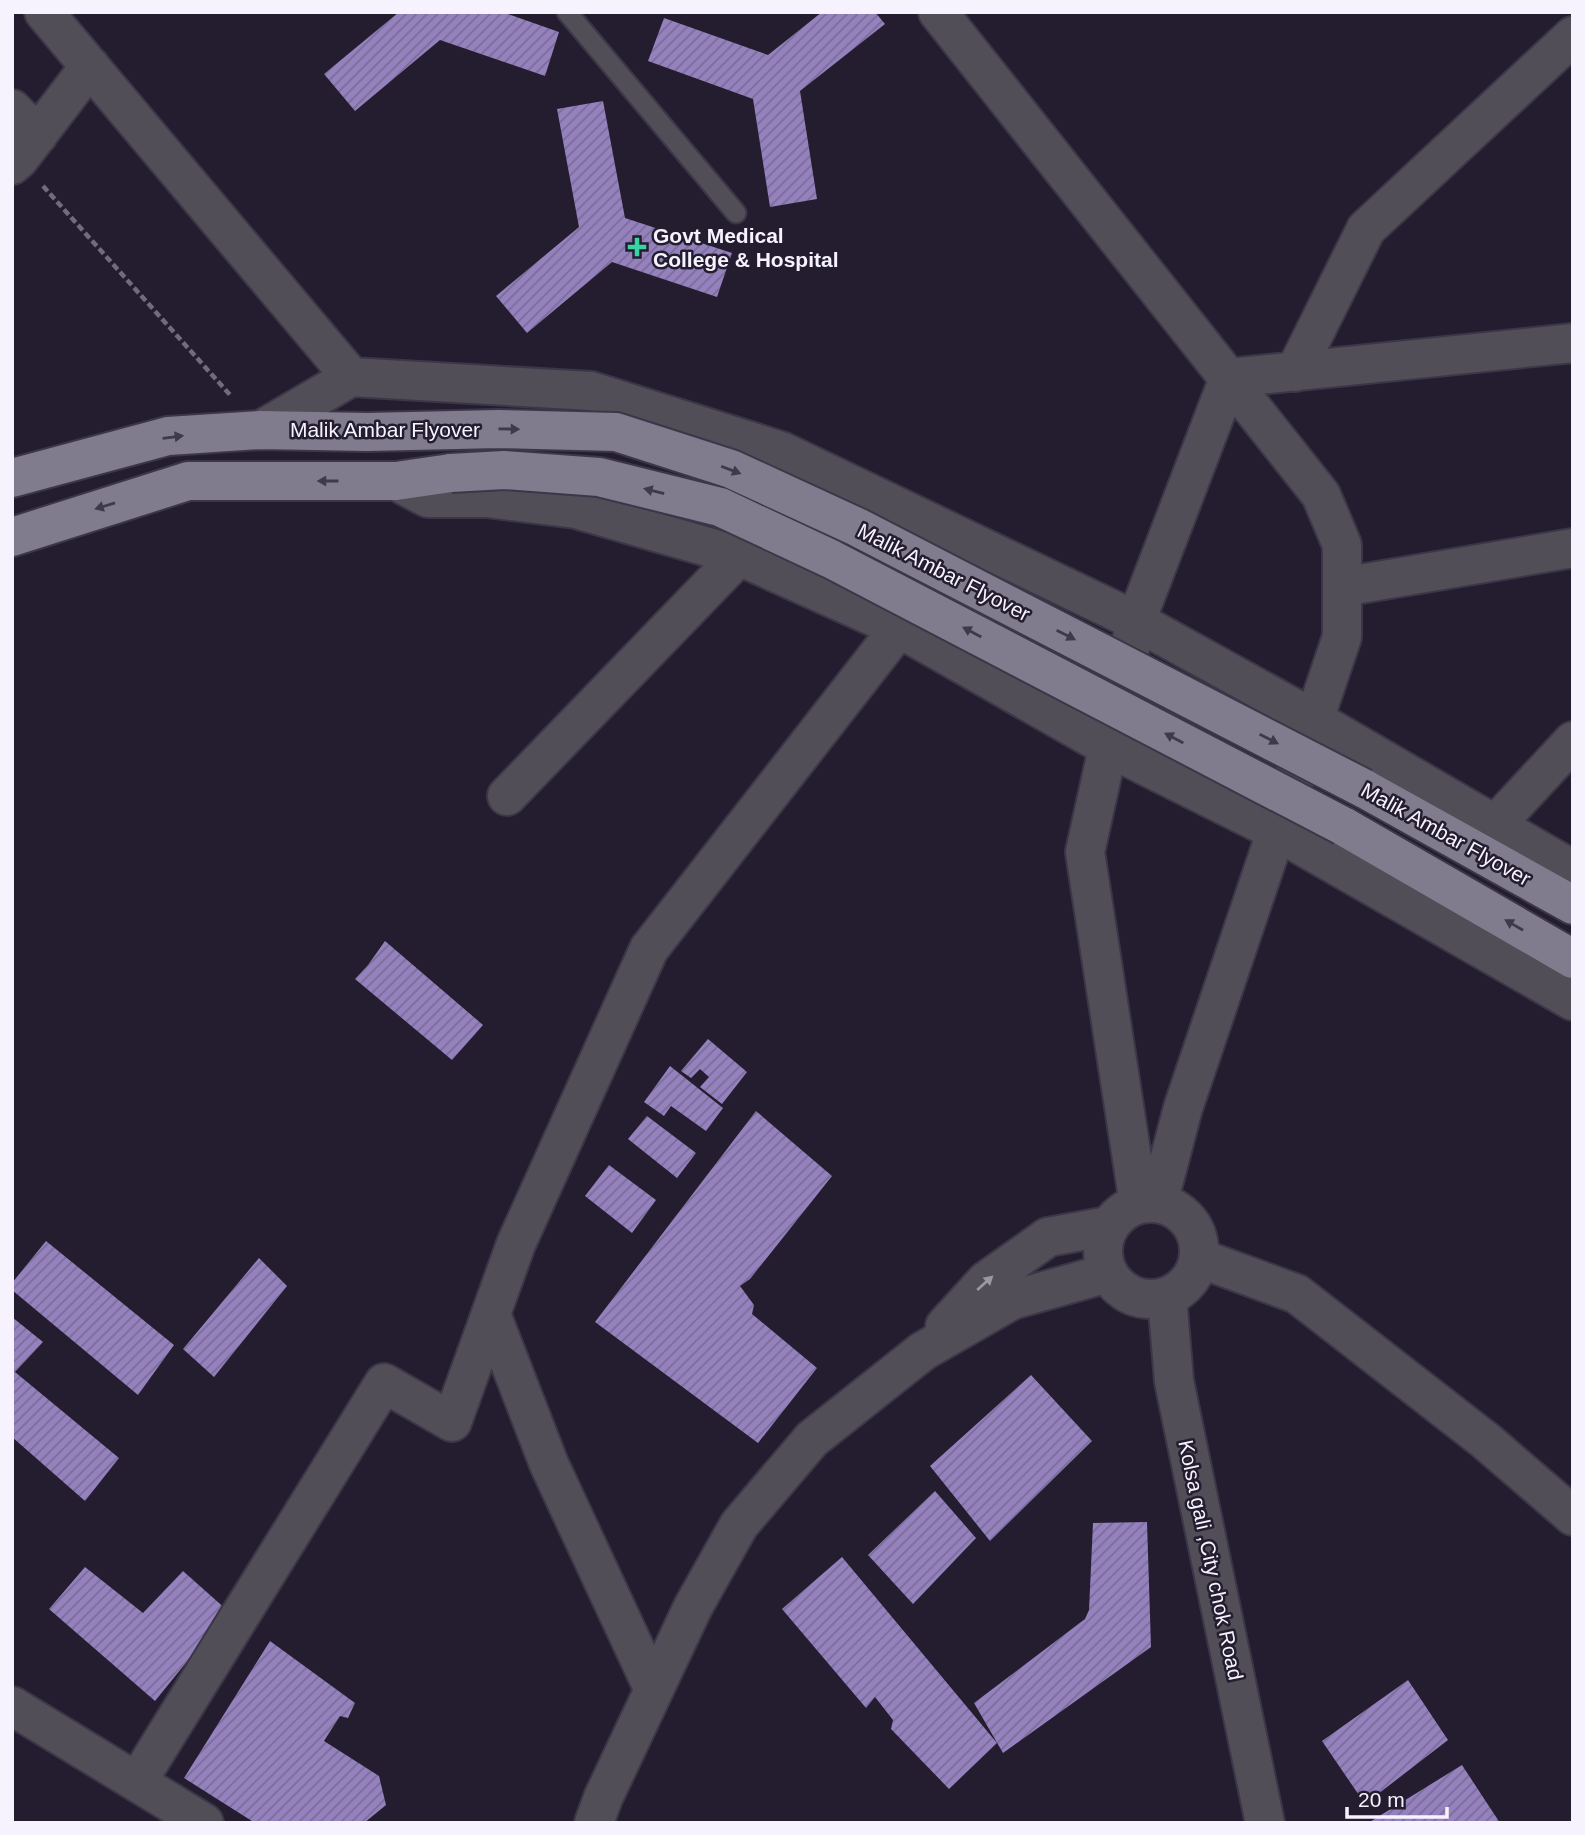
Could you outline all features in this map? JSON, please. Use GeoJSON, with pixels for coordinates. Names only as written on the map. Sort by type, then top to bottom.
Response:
{"type":"FeatureCollection","features":[{"type":"Feature","properties":{"kind":"main road","name":"Malik Ambar Flyover"},"geometry":{"type":"LineString","coordinates":[[12,478],[168,436],[261,429],[367,432],[499,429],[616,432],[731,469],[857,527],[1350,781],[1573,905]]}},
{"type":"Feature","properties":{"kind":"main road","name":"Malik Ambar Flyover"},"geometry":{"type":"LineString","coordinates":[[12,537],[188,481],[396,481],[451,473],[504,470],[598,477],[720,507],[831,559],[1343,826],[1573,959]]}},
{"type":"Feature","properties":{"kind":"street"},"geometry":{"type":"LineString","coordinates":[[44,12],[351,377]]}},
{"type":"Feature","properties":{"kind":"street"},"geometry":{"type":"LineString","coordinates":[[923,1351],[986,1280],[1048,1237],[1136,1211],[1176,1210],[1189,1222],[1198,1239],[1199,1258],[1193,1275],[1182,1288],[1167,1297],[1144,1298],[1123,1290],[1108,1273],[1102,1250],[1136,1211],[1183,1108],[1342,637],[1342,545],[1321,495],[938,12]]}},
{"type":"Feature","properties":{"kind":"street"},"geometry":{"type":"LineString","coordinates":[[1295,372],[1366,229],[1573,36]]}},
{"type":"Feature","properties":{"kind":"street"},"geometry":{"type":"LineString","coordinates":[[20,142],[90,66]]}},
{"type":"Feature","properties":{"kind":"street"},"geometry":{"type":"LineString","coordinates":[[1229,378],[1573,343]]}},
{"type":"Feature","properties":{"kind":"street"},"geometry":{"type":"LineString","coordinates":[[261,429],[351,377],[591,391],[781,451],[1136,621],[1315,720],[1573,870]]}},
{"type":"Feature","properties":{"kind":"street"},"geometry":{"type":"LineString","coordinates":[[1136,1211],[1085,852],[1136,621],[1229,378]]}},
{"type":"Feature","properties":{"kind":"street"},"geometry":{"type":"LineString","coordinates":[[396,481],[428,498],[487,498],[576,509],[739,556],[899,628],[1108,747],[1278,832],[1573,1001]]}},
{"type":"Feature","properties":{"kind":"street"},"geometry":{"type":"LineString","coordinates":[[1342,587],[1573,548]]}},
{"type":"Feature","properties":{"kind":"street"},"geometry":{"type":"LineString","coordinates":[[507,796],[739,556]]}},
{"type":"Feature","properties":{"kind":"street"},"geometry":{"type":"LineString","coordinates":[[137,1782],[384,1383],[452,1422],[516,1244],[649,949],[899,628]]}},
{"type":"Feature","properties":{"kind":"street"},"geometry":{"type":"LineString","coordinates":[[1495,824],[1573,741]]}},
{"type":"Feature","properties":{"kind":"street"},"geometry":{"type":"LineString","coordinates":[[1199,1258],[1297,1294],[1486,1441],[1573,1516]]}},
{"type":"Feature","properties":{"kind":"street"},"geometry":{"type":"LineString","coordinates":[[594,1823],[603,1798],[693,1607],[739,1525],[812,1438],[923,1351],[1012,1300],[1108,1273]]}},
{"type":"Feature","properties":{"kind":"street","name":"Kolsa gali ,City chok Road"},"geometry":{"type":"LineString","coordinates":[[1167,1297],[1174,1381],[1265,1823]]}},
{"type":"Feature","properties":{"kind":"street"},"geometry":{"type":"LineString","coordinates":[[491,1314],[549,1464],[654,1690]]}},
{"type":"Feature","properties":{"kind":"street"},"geometry":{"type":"LineString","coordinates":[[12,1706],[204,1823]]}},
{"type":"Feature","properties":{"kind":"lane"},"geometry":{"type":"LineString","coordinates":[[567,12],[736,213]]}},
{"type":"Feature","properties":{"kind":"path"},"geometry":{"type":"LineString","coordinates":[[20,142],[261,429]]}},
{"type":"Feature","properties":{"kind":"building"},"geometry":{"type":"Polygon","coordinates":[[[399,12],[502,12],[559,32],[545,76],[440,40],[355,111],[324,74],[399,12]]]}},
{"type":"Feature","properties":{"kind":"building"},"geometry":{"type":"Polygon","coordinates":[[[822,12],[875,12],[885,24],[800,91],[817,199],[770,207],[753,99],[648,61],[664,18],[768,55],[822,12]]]}},
{"type":"Feature","properties":{"kind":"building"},"geometry":{"type":"Polygon","coordinates":[[[603,101],[625,218],[732,253],[717,297],[612,262],[527,333],[496,296],[579,227],[557,109],[603,101]]]}},
{"type":"Feature","properties":{"kind":"building"},"geometry":{"type":"Polygon","coordinates":[[[385,941],[483,1025],[452,1060],[355,979],[385,941]]]}},
{"type":"Feature","properties":{"kind":"building"},"geometry":{"type":"Polygon","coordinates":[[[708,1039],[747,1072],[722,1104],[700,1087],[709,1077],[700,1069],[691,1078],[681,1071],[708,1039]]]}},
{"type":"Feature","properties":{"kind":"building"},"geometry":{"type":"Polygon","coordinates":[[[670,1066],[723,1108],[706,1131],[671,1106],[664,1116],[644,1102],[670,1066]]]}},
{"type":"Feature","properties":{"kind":"building"},"geometry":{"type":"Polygon","coordinates":[[[756,1111],[832,1176],[750,1279],[740,1286],[754,1305],[752,1314],[817,1368],[758,1443],[595,1322],[756,1111]]]}},
{"type":"Feature","properties":{"kind":"building"},"geometry":{"type":"Polygon","coordinates":[[[647,1116],[696,1153],[677,1178],[628,1139],[647,1116]]]}},
{"type":"Feature","properties":{"kind":"building"},"geometry":{"type":"Polygon","coordinates":[[[609,1165],[656,1200],[632,1233],[585,1196],[609,1165]]]}},
{"type":"Feature","properties":{"kind":"building"},"geometry":{"type":"Polygon","coordinates":[[[46,1241],[174,1345],[138,1395],[12,1290],[12,1283],[46,1241]]]}},
{"type":"Feature","properties":{"kind":"building"},"geometry":{"type":"Polygon","coordinates":[[[259,1258],[287,1286],[214,1377],[183,1349],[259,1258]]]}},
{"type":"Feature","properties":{"kind":"building"},"geometry":{"type":"Polygon","coordinates":[[[12,1317],[43,1342],[15,1372],[119,1458],[85,1501],[12,1437],[12,1317]]]}},
{"type":"Feature","properties":{"kind":"building"},"geometry":{"type":"Polygon","coordinates":[[[1031,1375],[1092,1441],[990,1541],[930,1466],[1031,1375]]]}},
{"type":"Feature","properties":{"kind":"building"},"geometry":{"type":"Polygon","coordinates":[[[935,1491],[976,1538],[913,1604],[868,1555],[935,1491]]]}},
{"type":"Feature","properties":{"kind":"building"},"geometry":{"type":"Polygon","coordinates":[[[1147,1522],[1151,1647],[1003,1753],[974,1703],[1085,1619],[1089,1610],[1093,1523],[1147,1522]]]}},
{"type":"Feature","properties":{"kind":"building"},"geometry":{"type":"Polygon","coordinates":[[[842,1557],[997,1743],[949,1789],[891,1729],[893,1720],[875,1697],[866,1708],[782,1609],[842,1557]]]}},
{"type":"Feature","properties":{"kind":"building"},"geometry":{"type":"Polygon","coordinates":[[[85,1567],[143,1613],[183,1571],[228,1611],[155,1701],[49,1609],[85,1567]]]}},
{"type":"Feature","properties":{"kind":"building"},"geometry":{"type":"Polygon","coordinates":[[[270,1641],[355,1703],[348,1718],[340,1716],[324,1741],[379,1776],[386,1805],[364,1823],[255,1823],[184,1778],[270,1641]]]}},
{"type":"Feature","properties":{"kind":"building"},"geometry":{"type":"Polygon","coordinates":[[[1408,1680],[1448,1740],[1365,1804],[1322,1741],[1408,1680]]]}},
{"type":"Feature","properties":{"kind":"building"},"geometry":{"type":"Polygon","coordinates":[[[1462,1765],[1500,1823],[1368,1823],[1462,1765]]]}},
{"type":"Feature","properties":{"kind":"place","name":"Govt Medical College & Hospital"},"geometry":{"type":"Point","coordinates":[637,247]}}]}
